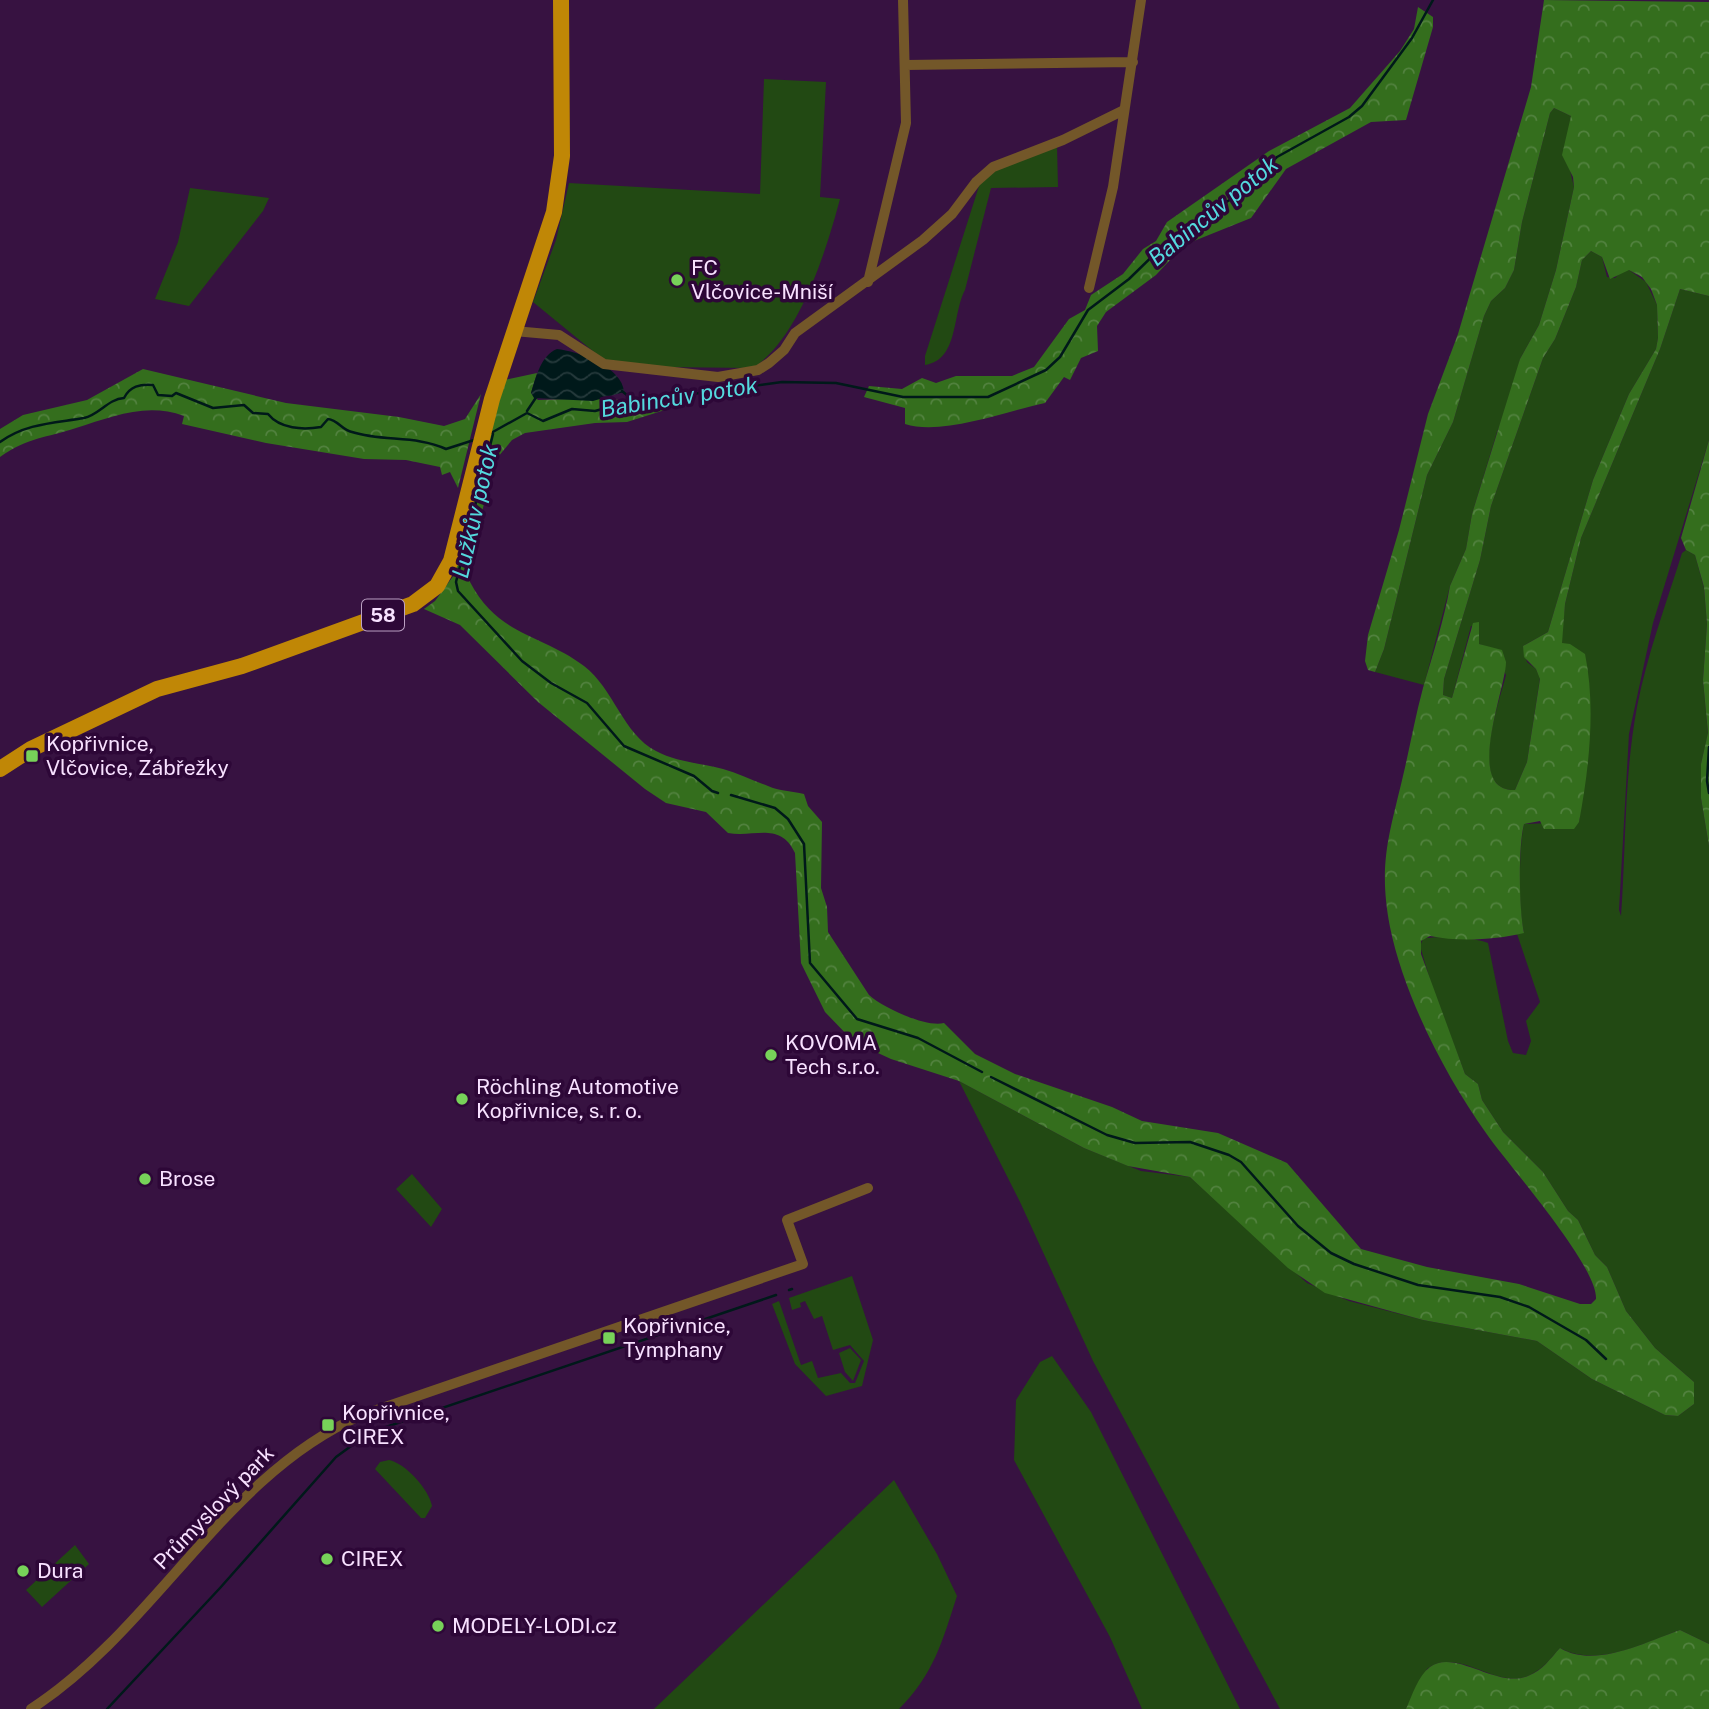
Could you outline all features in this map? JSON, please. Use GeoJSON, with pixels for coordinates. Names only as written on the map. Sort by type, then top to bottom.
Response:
{"type":"FeatureCollection","features":[{"type":"Feature","properties":{"kind":"main road","name":"58"},"geometry":{"type":"LineString","coordinates":[[0,769],[31,749],[157,689],[255,661],[392,612],[429,593],[445,576],[492,399],[543,251],[558,186],[563,100],[561,0]]}},
{"type":"Feature","properties":{"kind":"street"},"geometry":{"type":"LineString","coordinates":[[868,282],[904,135],[903,0]]}},
{"type":"Feature","properties":{"kind":"street"},"geometry":{"type":"LineString","coordinates":[[1089,288],[1113,187],[1141,0]]}},
{"type":"Feature","properties":{"kind":"street"},"geometry":{"type":"LineString","coordinates":[[905,65],[1133,62]]}},
{"type":"Feature","properties":{"kind":"street"},"geometry":{"type":"LineString","coordinates":[[514,331],[559,335],[604,364],[728,376],[758,370],[784,350],[795,333],[908,253],[944,222],[981,176],[993,167],[1063,139],[1124,110]]}},
{"type":"Feature","properties":{"kind":"street","name":"Průmyslový park"},"geometry":{"type":"LineString","coordinates":[[32,1709],[107,1650],[247,1495],[273,1470],[301,1449],[362,1415],[658,1310],[803,1264],[787,1220],[868,1188]]}},
{"type":"Feature","properties":{"kind":"green space"},"geometry":{"type":"Polygon","coordinates":[[[1544,0],[1709,2],[1709,296],[1680,289],[1660,349],[1581,538],[1565,604],[1562,643],[1570,644],[1585,654],[1590,695],[1590,738],[1579,822],[1574,829],[1544,829],[1540,821],[1524,824],[1520,878],[1524,933],[1477,939],[1430,936],[1421,941],[1421,954],[1465,1074],[1478,1084],[1482,1100],[1503,1132],[1543,1172],[1568,1211],[1578,1220],[1595,1255],[1607,1267],[1626,1311],[1655,1348],[1694,1382],[1694,1404],[1678,1416],[1665,1415],[1592,1379],[1537,1341],[1423,1320],[1325,1293],[1288,1268],[1190,1177],[1128,1166],[1084,1148],[959,1081],[891,1059],[854,1042],[825,1012],[801,963],[795,853],[789,843],[774,834],[728,833],[706,812],[666,803],[538,702],[460,625],[424,609],[435,601],[454,575],[504,380],[537,373],[531,393],[538,400],[608,398],[668,409],[627,422],[595,423],[525,433],[512,440],[493,463],[471,562],[470,582],[494,614],[522,633],[568,655],[584,666],[603,687],[635,734],[656,751],[680,760],[729,771],[777,789],[804,794],[808,806],[822,822],[821,888],[827,907],[828,932],[869,995],[905,1015],[936,1024],[944,1023],[975,1054],[1015,1074],[1112,1107],[1142,1121],[1218,1133],[1287,1163],[1361,1249],[1427,1267],[1519,1284],[1580,1304],[1591,1304],[1596,1299],[1593,1284],[1583,1264],[1471,1111],[1428,1035],[1397,953],[1390,927],[1385,885],[1390,834],[1420,699],[1450,586],[1466,549],[1472,514],[1520,359],[1539,325],[1556,270],[1574,187],[1573,177],[1562,155],[1571,116],[1554,108],[1550,113],[1522,222],[1514,270],[1505,288],[1491,301],[1484,316],[1453,422],[1427,475],[1384,649],[1375,672],[1368,670],[1365,661],[1368,635],[1399,530],[1428,414],[1458,334],[1531,87],[1544,0]],[[1591,251],[1582,260],[1576,287],[1555,339],[1543,358],[1491,506],[1480,560],[1444,679],[1443,695],[1452,698],[1473,623],[1479,622],[1479,644],[1502,650],[1506,662],[1491,736],[1489,757],[1492,774],[1500,786],[1515,790],[1527,762],[1540,679],[1536,669],[1524,657],[1523,646],[1548,632],[1593,480],[1629,394],[1656,349],[1658,338],[1657,305],[1651,289],[1642,277],[1629,270],[1610,279],[1602,257],[1591,251]]]}},
{"type":"Feature","properties":{"kind":"green space"},"geometry":{"type":"Polygon","coordinates":[[[1418,7],[1433,17],[1433,27],[1406,120],[1371,122],[1286,169],[1251,218],[1184,245],[1156,275],[1106,312],[1097,326],[1098,351],[1081,358],[1070,380],[1064,377],[1045,403],[956,425],[920,427],[905,424],[905,408],[864,397],[869,386],[902,389],[922,378],[936,383],[956,376],[1012,376],[1034,367],[1069,319],[1085,310],[1091,295],[1123,274],[1143,249],[1156,241],[1167,222],[1269,151],[1350,108],[1400,51],[1414,29],[1418,7]]]}},
{"type":"Feature","properties":{"kind":"green space","name":"FC Vlčovice-Mniší"},"geometry":{"type":"Polygon","coordinates":[[[764,79],[826,82],[820,197],[840,199],[819,267],[797,315],[770,354],[753,368],[661,367],[605,361],[533,302],[556,240],[569,183],[760,194],[764,79]]]}},
{"type":"Feature","properties":{"kind":"green space"},"geometry":{"type":"Polygon","coordinates":[[[1554,108],[1571,116],[1568,162],[1574,187],[1556,270],[1539,325],[1520,359],[1512,395],[1497,432],[1472,514],[1466,549],[1450,586],[1424,685],[1375,672],[1384,649],[1427,475],[1453,422],[1484,316],[1491,301],[1505,288],[1514,270],[1522,222],[1550,113],[1554,108]]]}},
{"type":"Feature","properties":{"kind":"green space"},"geometry":{"type":"Polygon","coordinates":[[[1057,145],[1058,187],[991,188],[953,335],[944,355],[925,365],[925,356],[979,186],[985,178],[1003,166],[1057,145]]]}},
{"type":"Feature","properties":{"kind":"green space"},"geometry":{"type":"Polygon","coordinates":[[[190,188],[269,198],[263,211],[189,306],[155,299],[178,242],[190,188]]]}},
{"type":"Feature","properties":{"kind":"green space"},"geometry":{"type":"Polygon","coordinates":[[[1591,251],[1602,257],[1607,277],[1615,278],[1623,270],[1629,270],[1646,282],[1657,305],[1658,338],[1656,349],[1629,394],[1593,480],[1548,632],[1523,646],[1527,662],[1536,669],[1540,678],[1527,762],[1515,790],[1500,787],[1492,776],[1490,743],[1506,675],[1493,649],[1479,644],[1478,630],[1471,626],[1452,698],[1443,695],[1444,679],[1480,560],[1491,506],[1543,358],[1555,339],[1576,287],[1582,260],[1591,251]]]}},
{"type":"Feature","properties":{"kind":"green space"},"geometry":{"type":"Polygon","coordinates":[[[1680,289],[1709,296],[1709,440],[1653,623],[1629,734],[1619,910],[1621,916],[1628,785],[1637,707],[1657,630],[1682,553],[1686,550],[1695,555],[1704,588],[1707,624],[1703,680],[1708,734],[1701,764],[1701,798],[1709,846],[1709,1644],[1680,1630],[1636,1647],[1605,1655],[1574,1654],[1560,1648],[1541,1668],[1519,1678],[1506,1678],[1452,1662],[1439,1663],[1427,1669],[1406,1709],[1280,1709],[1093,1361],[1020,1202],[959,1081],[1084,1148],[1141,1171],[1190,1177],[1307,1283],[1349,1301],[1423,1320],[1537,1341],[1592,1379],[1665,1415],[1678,1416],[1694,1404],[1694,1382],[1655,1348],[1626,1311],[1607,1267],[1595,1255],[1578,1220],[1568,1211],[1543,1172],[1503,1132],[1482,1100],[1478,1084],[1465,1074],[1433,990],[1420,946],[1423,939],[1435,937],[1466,938],[1488,943],[1508,1041],[1513,1053],[1526,1055],[1531,1041],[1526,1021],[1540,1002],[1517,934],[1524,932],[1520,878],[1524,824],[1579,822],[1590,724],[1570,644],[1561,644],[1565,604],[1581,538],[1660,349],[1680,289]]]}},
{"type":"Feature","properties":{"kind":"green space"},"geometry":{"type":"Polygon","coordinates":[[[143,369],[286,403],[399,417],[444,426],[465,419],[481,394],[458,488],[450,472],[442,475],[440,467],[406,460],[364,459],[266,443],[182,424],[184,416],[156,410],[116,416],[37,439],[19,445],[0,457],[0,429],[23,415],[87,400],[143,369]]]}},
{"type":"Feature","properties":{"kind":"green space"},"geometry":{"type":"Polygon","coordinates":[[[1709,440],[1709,846],[1701,798],[1701,764],[1708,733],[1703,680],[1707,624],[1704,587],[1695,555],[1686,550],[1681,538],[1709,440]]]}},
{"type":"Feature","properties":{"kind":"green space"},"geometry":{"type":"Polygon","coordinates":[[[412,1174],[442,1209],[431,1227],[396,1189],[412,1174]]]}},
{"type":"Feature","properties":{"kind":"green space"},"geometry":{"type":"Polygon","coordinates":[[[852,1276],[873,1340],[862,1386],[826,1396],[795,1364],[772,1304],[779,1301],[801,1365],[812,1361],[818,1378],[841,1373],[850,1383],[855,1383],[864,1361],[850,1345],[833,1350],[822,1316],[814,1319],[805,1301],[800,1303],[801,1307],[792,1310],[789,1298],[852,1276]]]}},
{"type":"Feature","properties":{"kind":"green space"},"geometry":{"type":"Polygon","coordinates":[[[850,1348],[861,1360],[853,1381],[845,1372],[839,1353],[850,1348]]]}},
{"type":"Feature","properties":{"kind":"green space"},"geometry":{"type":"Polygon","coordinates":[[[1052,1356],[1091,1412],[1240,1709],[1142,1709],[1110,1637],[1014,1460],[1016,1400],[1040,1362],[1052,1356]]]}},
{"type":"Feature","properties":{"kind":"green space"},"geometry":{"type":"Polygon","coordinates":[[[389,1460],[409,1471],[426,1492],[432,1506],[425,1518],[421,1518],[375,1469],[380,1462],[389,1460]]]}},
{"type":"Feature","properties":{"kind":"green space"},"geometry":{"type":"Polygon","coordinates":[[[894,1480],[937,1554],[957,1596],[936,1657],[921,1683],[899,1709],[654,1709],[894,1480]]]}},
{"type":"Feature","properties":{"kind":"green space"},"geometry":{"type":"Polygon","coordinates":[[[75,1545],[89,1564],[42,1607],[26,1590],[75,1545]]]}},
{"type":"Feature","properties":{"kind":"green space"},"geometry":{"type":"Polygon","coordinates":[[[1680,1630],[1709,1644],[1709,1709],[1406,1709],[1422,1676],[1430,1667],[1440,1662],[1451,1662],[1516,1679],[1538,1671],[1560,1648],[1574,1654],[1604,1655],[1636,1647],[1680,1630]]]}},
{"type":"Feature","properties":{"kind":"water"},"geometry":{"type":"Polygon","coordinates":[[[557,349],[587,357],[608,368],[622,383],[624,392],[593,401],[534,398],[531,393],[540,367],[547,356],[557,349]]]}},
{"type":"Feature","properties":{"kind":"waterway","name":"Babincův potok"},"geometry":{"type":"LineString","coordinates":[[491,433],[527,413],[543,421],[572,409],[595,411],[624,403],[782,382],[836,383],[903,397],[988,397],[1046,370],[1060,357],[1088,310],[1129,279],[1172,237],[1231,199],[1277,157],[1349,117],[1362,106],[1412,38],[1433,0]]}},
{"type":"Feature","properties":{"kind":"waterway","name":"Babincův potok"},"geometry":{"type":"LineString","coordinates":[[0,442],[30,427],[84,418],[113,401],[124,398],[132,388],[148,385],[153,385],[158,395],[172,396],[176,393],[213,408],[244,405],[253,413],[268,414],[279,423],[292,427],[321,427],[328,419],[349,431],[364,435],[423,442],[446,449],[474,440]]}},
{"type":"Feature","properties":{"kind":"waterway"},"geometry":{"type":"LineString","coordinates":[[622,391],[635,402]]}},
{"type":"Feature","properties":{"kind":"waterway"},"geometry":{"type":"LineString","coordinates":[[527,411],[537,396]]}},
{"type":"Feature","properties":{"kind":"waterway","name":"Lužkův potok"},"geometry":{"type":"LineString","coordinates":[[493,434],[456,582],[458,591],[522,661],[551,683],[587,703],[624,746],[694,776],[718,793]]}},
{"type":"Feature","properties":{"kind":"waterway","name":"Babincův potok"},"geometry":{"type":"LineString","coordinates":[[1709,747],[1709,793]]}},
{"type":"Feature","properties":{"kind":"waterway","name":"Lužkův potok"},"geometry":{"type":"LineString","coordinates":[[731,795],[775,808],[788,819],[804,844],[810,963],[857,1019],[918,1038],[982,1072]]}},
{"type":"Feature","properties":{"kind":"waterway","name":"Lužkův potok"},"geometry":{"type":"LineString","coordinates":[[991,1077],[1107,1135],[1135,1143],[1190,1142],[1229,1155],[1241,1162],[1298,1226],[1331,1253],[1354,1264],[1418,1285],[1500,1297],[1529,1307],[1586,1340],[1606,1359]]}},
{"type":"Feature","properties":{"kind":"waterway"},"geometry":{"type":"LineString","coordinates":[[383,1428],[776,1295]]}},
{"type":"Feature","properties":{"kind":"waterway"},"geometry":{"type":"LineString","coordinates":[[107,1709],[220,1588],[336,1457],[369,1433]]}},
{"type":"Feature","properties":{"kind":"place","name":"FC Vlčovice-Mniší"},"geometry":{"type":"Point","coordinates":[677,280]}},
{"type":"Feature","properties":{"kind":"place","name":"Kopřivnice, Vlčovice, Zábřežky"},"geometry":{"type":"Point","coordinates":[32,756]}},
{"type":"Feature","properties":{"kind":"place","name":"KOVOMA Tech s.r.o."},"geometry":{"type":"Point","coordinates":[771,1055]}},
{"type":"Feature","properties":{"kind":"place","name":"Röchling Automotive Kopřivnice, s. r. o."},"geometry":{"type":"Point","coordinates":[462,1099]}},
{"type":"Feature","properties":{"kind":"place","name":"Brose"},"geometry":{"type":"Point","coordinates":[145,1179]}},
{"type":"Feature","properties":{"kind":"place","name":"Kopřivnice, Tymphany"},"geometry":{"type":"Point","coordinates":[609,1338]}},
{"type":"Feature","properties":{"kind":"place","name":"Kopřivnice, CIREX"},"geometry":{"type":"Point","coordinates":[328,1425]}},
{"type":"Feature","properties":{"kind":"place","name":"CIREX"},"geometry":{"type":"Point","coordinates":[327,1559]}},
{"type":"Feature","properties":{"kind":"place","name":"Dura"},"geometry":{"type":"Point","coordinates":[23,1571]}},
{"type":"Feature","properties":{"kind":"place","name":"MODELY-LODI.cz"},"geometry":{"type":"Point","coordinates":[438,1626]}}]}
